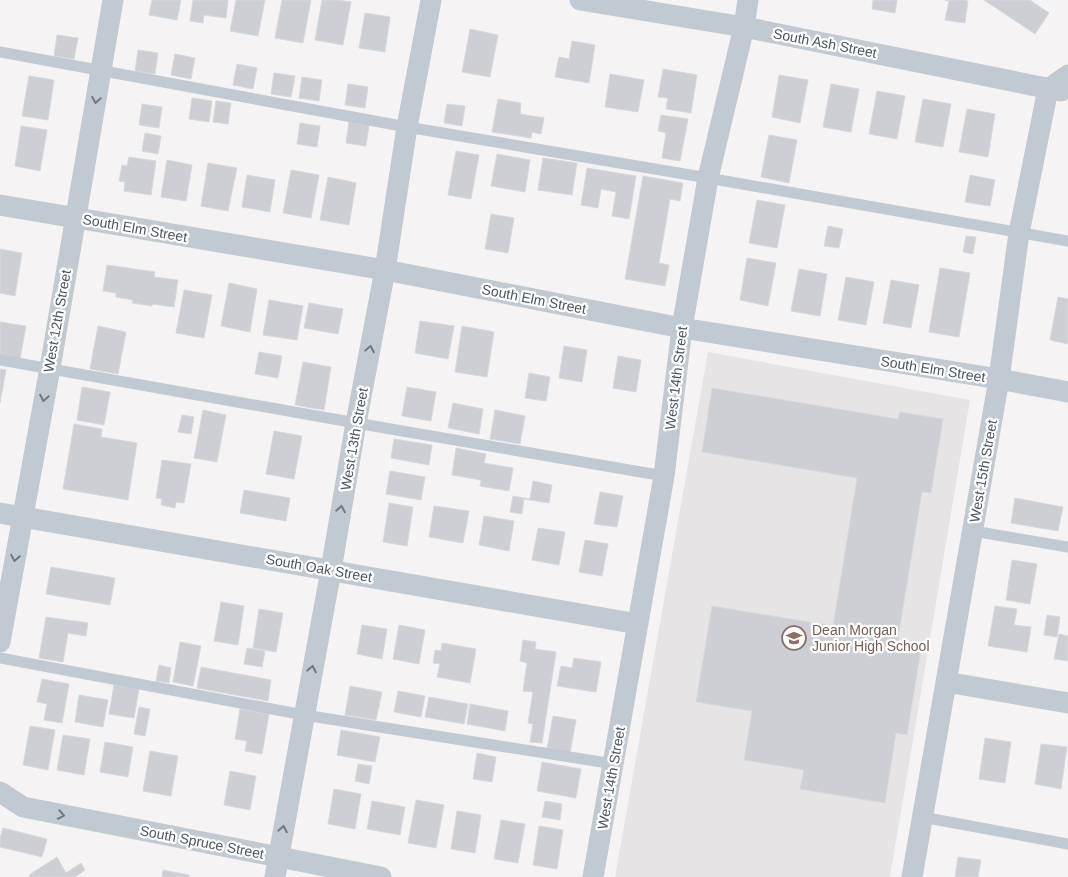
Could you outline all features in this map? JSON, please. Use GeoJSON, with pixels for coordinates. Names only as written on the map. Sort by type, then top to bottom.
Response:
{"type":"FeatureCollection","features":[{"type":"Feature","properties":{"kind":"street","name":"West 12th Street"},"geometry":{"type":"LineString","coordinates":[[0,642],[50,368],[113,0]]}},
{"type":"Feature","properties":{"kind":"street","name":"West 13th Street"},"geometry":{"type":"LineString","coordinates":[[277,867],[385,270],[407,127],[431,0]]}},
{"type":"Feature","properties":{"kind":"street","name":"South Ash Street"},"geometry":{"type":"LineString","coordinates":[[580,0],[744,27],[1058,90]]}},
{"type":"Feature","properties":{"kind":"street","name":"West 14th Street"},"geometry":{"type":"LineString","coordinates":[[593,877],[664,476],[682,328],[708,178],[744,27],[748,0]]}},
{"type":"Feature","properties":{"kind":"street"},"geometry":{"type":"LineString","coordinates":[[1058,90],[1068,76]]}},
{"type":"Feature","properties":{"kind":"street","name":"West 15th Street"},"geometry":{"type":"LineString","coordinates":[[912,877],[999,380],[1019,233],[1058,90]]}},
{"type":"Feature","properties":{"kind":"street","name":"South Elm Street"},"geometry":{"type":"LineString","coordinates":[[0,205],[385,270],[682,328],[1068,392]]}},
{"type":"Feature","properties":{"kind":"street","name":"South Oak Street"},"geometry":{"type":"LineString","coordinates":[[0,512],[638,624]]}},
{"type":"Feature","properties":{"kind":"street"},"geometry":{"type":"LineString","coordinates":[[946,682],[1068,703]]}},
{"type":"Feature","properties":{"kind":"street","name":"South Spruce Street"},"geometry":{"type":"LineString","coordinates":[[0,792],[23,807],[277,867],[381,877]]}},
{"type":"Feature","properties":{"kind":"street","name":"South Spruce Street"},"geometry":{"type":"LineString","coordinates":[[0,811],[23,807]]}},
{"type":"Feature","properties":{"kind":"lane"},"geometry":{"type":"LineString","coordinates":[[0,52],[407,127],[1068,241]]}},
{"type":"Feature","properties":{"kind":"lane"},"geometry":{"type":"LineString","coordinates":[[0,360],[356,424],[664,476]]}},
{"type":"Feature","properties":{"kind":"lane"},"geometry":{"type":"LineString","coordinates":[[972,531],[1068,548]]}},
{"type":"Feature","properties":{"kind":"lane"},"geometry":{"type":"LineString","coordinates":[[0,658],[304,715],[614,764]]}},
{"type":"Feature","properties":{"kind":"lane"},"geometry":{"type":"LineString","coordinates":[[922,817],[1068,844]]}},
{"type":"Feature","properties":{"kind":"shaded area","name":"Dean Morgan Junior High School"},"geometry":{"type":"Polygon","coordinates":[[[708,352],[970,400],[890,877],[615,877],[708,352]]]}},
{"type":"Feature","properties":{"kind":"building"},"geometry":{"type":"Polygon","coordinates":[[[152,0],[181,0],[177,20],[149,15],[152,0]]]}},
{"type":"Feature","properties":{"kind":"building"},"geometry":{"type":"Polygon","coordinates":[[[193,0],[228,0],[226,18],[204,15],[203,23],[190,21],[193,0]]]}},
{"type":"Feature","properties":{"kind":"building"},"geometry":{"type":"Polygon","coordinates":[[[236,0],[265,0],[258,36],[230,31],[236,0]]]}},
{"type":"Feature","properties":{"kind":"building"},"geometry":{"type":"Polygon","coordinates":[[[282,0],[311,0],[303,43],[275,38],[282,0]]]}},
{"type":"Feature","properties":{"kind":"building"},"geometry":{"type":"Polygon","coordinates":[[[322,0],[351,2],[343,45],[315,40],[322,0]]]}},
{"type":"Feature","properties":{"kind":"building"},"geometry":{"type":"Polygon","coordinates":[[[873,0],[897,0],[895,13],[872,9],[873,0]]]}},
{"type":"Feature","properties":{"kind":"building"},"geometry":{"type":"Polygon","coordinates":[[[945,0],[968,1],[965,23],[945,20],[949,1],[945,0]]]}},
{"type":"Feature","properties":{"kind":"building"},"geometry":{"type":"Polygon","coordinates":[[[984,0],[1030,0],[1049,13],[1035,34],[984,0]]]}},
{"type":"Feature","properties":{"kind":"building"},"geometry":{"type":"Polygon","coordinates":[[[365,13],[390,17],[385,52],[359,48],[365,13]]]}},
{"type":"Feature","properties":{"kind":"building"},"geometry":{"type":"Polygon","coordinates":[[[470,29],[498,35],[490,77],[462,72],[470,29]]]}},
{"type":"Feature","properties":{"kind":"building"},"geometry":{"type":"Polygon","coordinates":[[[57,35],[78,38],[74,59],[54,56],[57,35]]]}},
{"type":"Feature","properties":{"kind":"building"},"geometry":{"type":"Polygon","coordinates":[[[572,41],[595,45],[589,83],[555,77],[559,57],[569,59],[572,41]]]}},
{"type":"Feature","properties":{"kind":"building"},"geometry":{"type":"Polygon","coordinates":[[[138,50],[158,53],[155,74],[135,71],[138,50]]]}},
{"type":"Feature","properties":{"kind":"building"},"geometry":{"type":"Polygon","coordinates":[[[175,54],[195,58],[191,79],[171,75],[175,54]]]}},
{"type":"Feature","properties":{"kind":"building"},"geometry":{"type":"Polygon","coordinates":[[[237,64],[257,68],[253,89],[233,85],[237,64]]]}},
{"type":"Feature","properties":{"kind":"building"},"geometry":{"type":"Polygon","coordinates":[[[663,69],[697,75],[691,113],[666,109],[668,98],[658,97],[663,69]]]}},
{"type":"Feature","properties":{"kind":"building"},"geometry":{"type":"Polygon","coordinates":[[[274,73],[295,76],[291,97],[271,94],[274,73]]]}},
{"type":"Feature","properties":{"kind":"building"},"geometry":{"type":"Polygon","coordinates":[[[610,74],[644,80],[638,112],[605,107],[610,74]]]}},
{"type":"Feature","properties":{"kind":"building"},"geometry":{"type":"Polygon","coordinates":[[[779,75],[808,80],[800,123],[772,117],[779,75]]]}},
{"type":"Feature","properties":{"kind":"building"},"geometry":{"type":"Polygon","coordinates":[[[29,76],[54,80],[48,120],[22,116],[29,76]]]}},
{"type":"Feature","properties":{"kind":"building"},"geometry":{"type":"Polygon","coordinates":[[[302,77],[322,80],[319,101],[299,98],[302,77]]]}},
{"type":"Feature","properties":{"kind":"building"},"geometry":{"type":"Polygon","coordinates":[[[348,84],[368,87],[365,108],[345,105],[348,84]]]}},
{"type":"Feature","properties":{"kind":"building"},"geometry":{"type":"Polygon","coordinates":[[[831,84],[859,89],[851,132],[823,127],[831,84]]]}},
{"type":"Feature","properties":{"kind":"building"},"geometry":{"type":"Polygon","coordinates":[[[877,91],[905,96],[897,139],[869,134],[877,91]]]}},
{"type":"Feature","properties":{"kind":"building"},"geometry":{"type":"Polygon","coordinates":[[[192,98],[212,101],[209,122],[189,119],[192,98]]]}},
{"type":"Feature","properties":{"kind":"building"},"geometry":{"type":"Polygon","coordinates":[[[498,99],[521,103],[520,114],[544,118],[541,134],[532,132],[531,138],[492,132],[498,99]]]}},
{"type":"Feature","properties":{"kind":"building"},"geometry":{"type":"Polygon","coordinates":[[[923,99],[951,104],[943,147],[915,142],[923,99]]]}},
{"type":"Feature","properties":{"kind":"building"},"geometry":{"type":"Polygon","coordinates":[[[216,101],[231,103],[228,124],[213,122],[216,101]]]}},
{"type":"Feature","properties":{"kind":"building"},"geometry":{"type":"Polygon","coordinates":[[[142,104],[162,107],[159,128],[139,125],[142,104]]]}},
{"type":"Feature","properties":{"kind":"building"},"geometry":{"type":"Polygon","coordinates":[[[447,104],[465,106],[462,126],[444,123],[447,104]]]}},
{"type":"Feature","properties":{"kind":"building"},"geometry":{"type":"Polygon","coordinates":[[[967,109],[995,114],[988,157],[959,152],[967,109]]]}},
{"type":"Feature","properties":{"kind":"building"},"geometry":{"type":"Polygon","coordinates":[[[661,115],[688,119],[680,161],[662,158],[666,133],[658,131],[661,115]]]}},
{"type":"Feature","properties":{"kind":"building"},"geometry":{"type":"Polygon","coordinates":[[[349,122],[369,125],[366,146],[346,143],[349,122]]]}},
{"type":"Feature","properties":{"kind":"building"},"geometry":{"type":"Polygon","coordinates":[[[300,123],[320,126],[317,147],[297,144],[300,123]]]}},
{"type":"Feature","properties":{"kind":"building"},"geometry":{"type":"Polygon","coordinates":[[[21,126],[47,130],[40,171],[15,166],[21,126]]]}},
{"type":"Feature","properties":{"kind":"building"},"geometry":{"type":"Polygon","coordinates":[[[145,133],[161,136],[158,154],[142,151],[145,133]]]}},
{"type":"Feature","properties":{"kind":"building"},"geometry":{"type":"Polygon","coordinates":[[[769,135],[797,140],[789,183],[761,177],[769,135]]]}},
{"type":"Feature","properties":{"kind":"building"},"geometry":{"type":"Polygon","coordinates":[[[456,151],[479,155],[471,199],[448,195],[456,151]]]}},
{"type":"Feature","properties":{"kind":"building"},"geometry":{"type":"Polygon","coordinates":[[[497,154],[530,160],[525,192],[491,186],[497,154]]]}},
{"type":"Feature","properties":{"kind":"building"},"geometry":{"type":"Polygon","coordinates":[[[129,157],[156,161],[151,195],[124,191],[125,182],[119,181],[122,165],[127,166],[129,157]]]}},
{"type":"Feature","properties":{"kind":"building"},"geometry":{"type":"Polygon","coordinates":[[[543,158],[577,163],[572,195],[538,190],[543,158]]]}},
{"type":"Feature","properties":{"kind":"building"},"geometry":{"type":"Polygon","coordinates":[[[167,160],[192,165],[186,201],[161,197],[167,160]]]}},
{"type":"Feature","properties":{"kind":"building"},"geometry":{"type":"Polygon","coordinates":[[[208,163],[237,168],[228,211],[201,206],[208,163]]]}},
{"type":"Feature","properties":{"kind":"building"},"geometry":{"type":"Polygon","coordinates":[[[587,168],[636,176],[629,219],[612,216],[616,192],[601,189],[598,208],[581,205],[587,168]]]}},
{"type":"Feature","properties":{"kind":"building"},"geometry":{"type":"Polygon","coordinates":[[[291,170],[319,175],[311,218],[283,213],[291,170]]]}},
{"type":"Feature","properties":{"kind":"building"},"geometry":{"type":"Polygon","coordinates":[[[247,175],[275,180],[270,212],[242,207],[247,175]]]}},
{"type":"Feature","properties":{"kind":"building"},"geometry":{"type":"Polygon","coordinates":[[[970,175],[995,180],[990,206],[965,202],[970,175]]]}},
{"type":"Feature","properties":{"kind":"building"},"geometry":{"type":"Polygon","coordinates":[[[643,176],[683,183],[680,201],[670,199],[659,263],[669,265],[665,286],[625,279],[643,176]]]}},
{"type":"Feature","properties":{"kind":"building"},"geometry":{"type":"Polygon","coordinates":[[[328,177],[356,183],[349,225],[320,220],[328,177]]]}},
{"type":"Feature","properties":{"kind":"building"},"geometry":{"type":"Polygon","coordinates":[[[757,200],[785,205],[777,248],[749,243],[757,200]]]}},
{"type":"Feature","properties":{"kind":"building"},"geometry":{"type":"Polygon","coordinates":[[[491,214],[514,218],[508,253],[485,249],[491,214]]]}},
{"type":"Feature","properties":{"kind":"building"},"geometry":{"type":"Polygon","coordinates":[[[828,226],[843,229],[839,248],[824,246],[828,226]]]}},
{"type":"Feature","properties":{"kind":"building"},"geometry":{"type":"Polygon","coordinates":[[[966,236],[976,237],[973,254],[963,252],[966,236]]]}},
{"type":"Feature","properties":{"kind":"building"},"geometry":{"type":"Polygon","coordinates":[[[0,249],[22,253],[15,296],[0,293],[0,249]]]}},
{"type":"Feature","properties":{"kind":"building"},"geometry":{"type":"Polygon","coordinates":[[[747,258],[776,263],[768,306],[740,300],[747,258]]]}},
{"type":"Feature","properties":{"kind":"building"},"geometry":{"type":"Polygon","coordinates":[[[107,265],[155,272],[154,277],[178,280],[174,307],[132,303],[133,300],[116,297],[116,293],[103,291],[107,265]]]}},
{"type":"Feature","properties":{"kind":"building"},"geometry":{"type":"Polygon","coordinates":[[[940,268],[970,273],[959,337],[929,332],[940,268]]]}},
{"type":"Feature","properties":{"kind":"building"},"geometry":{"type":"Polygon","coordinates":[[[799,269],[827,274],[820,316],[791,311],[799,269]]]}},
{"type":"Feature","properties":{"kind":"building"},"geometry":{"type":"Polygon","coordinates":[[[846,277],[874,282],[866,325],[838,320],[846,277]]]}},
{"type":"Feature","properties":{"kind":"building"},"geometry":{"type":"Polygon","coordinates":[[[891,280],[919,285],[911,328],[883,323],[891,280]]]}},
{"type":"Feature","properties":{"kind":"building"},"geometry":{"type":"Polygon","coordinates":[[[229,283],[257,289],[250,332],[221,326],[229,283]]]}},
{"type":"Feature","properties":{"kind":"building"},"geometry":{"type":"Polygon","coordinates":[[[184,290],[212,295],[204,338],[176,333],[184,290]]]}},
{"type":"Feature","properties":{"kind":"building"},"geometry":{"type":"Polygon","coordinates":[[[1058,297],[1068,299],[1068,344],[1050,340],[1058,297]]]}},
{"type":"Feature","properties":{"kind":"building"},"geometry":{"type":"Polygon","coordinates":[[[269,300],[303,306],[297,340],[263,335],[269,300]]]}},
{"type":"Feature","properties":{"kind":"building"},"geometry":{"type":"Polygon","coordinates":[[[309,303],[343,309],[338,334],[304,328],[309,303]]]}},
{"type":"Feature","properties":{"kind":"building"},"geometry":{"type":"Polygon","coordinates":[[[420,321],[454,326],[448,359],[415,353],[420,321]]]}},
{"type":"Feature","properties":{"kind":"building"},"geometry":{"type":"Polygon","coordinates":[[[0,322],[26,326],[20,359],[0,356],[0,322]]]}},
{"type":"Feature","properties":{"kind":"building"},"geometry":{"type":"Polygon","coordinates":[[[98,326],[126,332],[118,374],[90,369],[98,326]]]}},
{"type":"Feature","properties":{"kind":"building"},"geometry":{"type":"Polygon","coordinates":[[[462,326],[494,332],[487,377],[455,372],[462,326]]]}},
{"type":"Feature","properties":{"kind":"building"},"geometry":{"type":"Polygon","coordinates":[[[564,346],[587,350],[582,382],[559,378],[564,346]]]}},
{"type":"Feature","properties":{"kind":"building"},"geometry":{"type":"Polygon","coordinates":[[[259,352],[282,356],[278,378],[255,374],[259,352]]]}},
{"type":"Feature","properties":{"kind":"building"},"geometry":{"type":"Polygon","coordinates":[[[618,356],[641,360],[636,392],[613,388],[618,356]]]}},
{"type":"Feature","properties":{"kind":"building"},"geometry":{"type":"Polygon","coordinates":[[[303,362],[331,367],[324,410],[295,405],[303,362]]]}},
{"type":"Feature","properties":{"kind":"building"},"geometry":{"type":"Polygon","coordinates":[[[0,369],[6,370],[0,403],[0,369]]]}},
{"type":"Feature","properties":{"kind":"building"},"geometry":{"type":"Polygon","coordinates":[[[529,373],[550,377],[546,401],[525,398],[529,373]]]}},
{"type":"Feature","properties":{"kind":"building"},"geometry":{"type":"Polygon","coordinates":[[[82,387],[110,392],[104,425],[77,420],[82,387]]]}},
{"type":"Feature","properties":{"kind":"building"},"geometry":{"type":"Polygon","coordinates":[[[407,387],[436,392],[431,421],[402,416],[407,387]]]}},
{"type":"Feature","properties":{"kind":"building"},"geometry":{"type":"Polygon","coordinates":[[[712,388],[898,419],[900,412],[943,419],[931,493],[922,492],[897,645],[921,649],[907,735],[896,733],[885,803],[800,789],[804,770],[744,760],[752,711],[696,702],[712,606],[833,626],[857,478],[702,452],[712,388]]]}},
{"type":"Feature","properties":{"kind":"building"},"geometry":{"type":"Polygon","coordinates":[[[453,403],[483,409],[479,434],[448,428],[453,403]]]}},
{"type":"Feature","properties":{"kind":"building"},"geometry":{"type":"Polygon","coordinates":[[[203,410],[226,415],[217,462],[194,458],[203,410]]]}},
{"type":"Feature","properties":{"kind":"building"},"geometry":{"type":"Polygon","coordinates":[[[495,410],[525,416],[520,444],[490,439],[495,410]]]}},
{"type":"Feature","properties":{"kind":"building"},"geometry":{"type":"Polygon","coordinates":[[[182,415],[194,417],[191,434],[178,432],[182,415]]]}},
{"type":"Feature","properties":{"kind":"building"},"geometry":{"type":"Polygon","coordinates":[[[74,424],[102,429],[101,437],[137,443],[128,500],[63,489],[74,424]]]}},
{"type":"Feature","properties":{"kind":"building"},"geometry":{"type":"Polygon","coordinates":[[[274,431],[302,436],[294,479],[266,474],[274,431]]]}},
{"type":"Feature","properties":{"kind":"building"},"geometry":{"type":"Polygon","coordinates":[[[394,439],[432,445],[429,465],[391,458],[394,439]]]}},
{"type":"Feature","properties":{"kind":"building"},"geometry":{"type":"Polygon","coordinates":[[[456,448],[486,454],[484,463],[513,468],[509,491],[480,486],[481,480],[452,475],[456,448]]]}},
{"type":"Feature","properties":{"kind":"building"},"geometry":{"type":"Polygon","coordinates":[[[162,460],[191,464],[184,503],[176,502],[175,508],[161,505],[162,499],[156,498],[162,460]]]}},
{"type":"Feature","properties":{"kind":"building"},"geometry":{"type":"Polygon","coordinates":[[[390,471],[425,477],[421,500],[386,494],[390,471]]]}},
{"type":"Feature","properties":{"kind":"building"},"geometry":{"type":"Polygon","coordinates":[[[533,481],[552,485],[549,503],[524,499],[522,514],[510,512],[513,496],[530,499],[533,481]]]}},
{"type":"Feature","properties":{"kind":"building"},"geometry":{"type":"Polygon","coordinates":[[[244,490],[290,498],[286,521],[240,513],[244,490]]]}},
{"type":"Feature","properties":{"kind":"building"},"geometry":{"type":"Polygon","coordinates":[[[600,492],[623,496],[617,527],[594,524],[600,492]]]}},
{"type":"Feature","properties":{"kind":"building"},"geometry":{"type":"Polygon","coordinates":[[[1015,498],[1063,507],[1058,531],[1011,523],[1015,498]]]}},
{"type":"Feature","properties":{"kind":"building"},"geometry":{"type":"Polygon","coordinates":[[[389,503],[413,507],[407,546],[383,542],[389,503]]]}},
{"type":"Feature","properties":{"kind":"building"},"geometry":{"type":"Polygon","coordinates":[[[434,506],[469,511],[463,543],[429,537],[434,506]]]}},
{"type":"Feature","properties":{"kind":"building"},"geometry":{"type":"Polygon","coordinates":[[[484,516],[514,521],[509,551],[479,545],[484,516]]]}},
{"type":"Feature","properties":{"kind":"building"},"geometry":{"type":"Polygon","coordinates":[[[538,528],[565,532],[559,565],[532,560],[538,528]]]}},
{"type":"Feature","properties":{"kind":"building"},"geometry":{"type":"Polygon","coordinates":[[[585,540],[608,544],[602,576],[579,572],[585,540]]]}},
{"type":"Feature","properties":{"kind":"building"},"geometry":{"type":"Polygon","coordinates":[[[1012,560],[1037,564],[1030,604],[1006,600],[1012,560]]]}},
{"type":"Feature","properties":{"kind":"building"},"geometry":{"type":"Polygon","coordinates":[[[51,567],[115,578],[110,605],[46,594],[51,567]]]}},
{"type":"Feature","properties":{"kind":"building"},"geometry":{"type":"Polygon","coordinates":[[[221,602],[244,606],[238,645],[214,641],[221,602]]]}},
{"type":"Feature","properties":{"kind":"building"},"geometry":{"type":"Polygon","coordinates":[[[995,606],[1017,609],[1014,625],[1031,627],[1027,652],[988,646],[995,606]]]}},
{"type":"Feature","properties":{"kind":"building"},"geometry":{"type":"Polygon","coordinates":[[[259,609],[283,613],[276,652],[253,648],[259,609]]]}},
{"type":"Feature","properties":{"kind":"building"},"geometry":{"type":"Polygon","coordinates":[[[1047,615],[1060,617],[1057,637],[1044,635],[1047,615]]]}},
{"type":"Feature","properties":{"kind":"building"},"geometry":{"type":"Polygon","coordinates":[[[46,617],[88,623],[86,636],[68,633],[63,662],[39,658],[46,617]]]}},
{"type":"Feature","properties":{"kind":"building"},"geometry":{"type":"Polygon","coordinates":[[[362,625],[387,629],[382,659],[357,654],[362,625]]]}},
{"type":"Feature","properties":{"kind":"building"},"geometry":{"type":"Polygon","coordinates":[[[399,625],[425,630],[419,664],[393,659],[399,625]]]}},
{"type":"Feature","properties":{"kind":"building"},"geometry":{"type":"Polygon","coordinates":[[[1059,634],[1068,636],[1068,661],[1054,659],[1059,634]]]}},
{"type":"Feature","properties":{"kind":"building"},"geometry":{"type":"Polygon","coordinates":[[[523,640],[536,642],[535,649],[556,652],[542,743],[530,742],[533,724],[528,723],[533,692],[523,691],[527,663],[520,661],[523,640]]]}},
{"type":"Feature","properties":{"kind":"building"},"geometry":{"type":"Polygon","coordinates":[[[180,642],[201,646],[193,686],[173,682],[180,642]]]}},
{"type":"Feature","properties":{"kind":"building"},"geometry":{"type":"Polygon","coordinates":[[[442,643],[476,649],[470,683],[437,677],[440,664],[433,663],[435,650],[441,651],[442,643]]]}},
{"type":"Feature","properties":{"kind":"building"},"geometry":{"type":"Polygon","coordinates":[[[247,648],[265,651],[262,667],[244,664],[247,648]]]}},
{"type":"Feature","properties":{"kind":"building"},"geometry":{"type":"Polygon","coordinates":[[[574,658],[601,662],[596,692],[557,686],[561,666],[572,668],[574,658]]]}},
{"type":"Feature","properties":{"kind":"building"},"geometry":{"type":"Polygon","coordinates":[[[159,665],[171,668],[169,683],[156,681],[159,665]]]}},
{"type":"Feature","properties":{"kind":"building"},"geometry":{"type":"Polygon","coordinates":[[[201,667],[271,680],[268,701],[197,688],[201,667]]]}},
{"type":"Feature","properties":{"kind":"building"},"geometry":{"type":"Polygon","coordinates":[[[42,679],[69,684],[62,723],[44,720],[47,704],[37,702],[42,679]]]}},
{"type":"Feature","properties":{"kind":"building"},"geometry":{"type":"Polygon","coordinates":[[[114,685],[139,689],[134,718],[109,714],[114,685]]]}},
{"type":"Feature","properties":{"kind":"building"},"geometry":{"type":"Polygon","coordinates":[[[350,686],[382,692],[376,720],[345,715],[350,686]]]}},
{"type":"Feature","properties":{"kind":"building"},"geometry":{"type":"Polygon","coordinates":[[[398,691],[425,696],[421,717],[394,712],[398,691]]]}},
{"type":"Feature","properties":{"kind":"building"},"geometry":{"type":"Polygon","coordinates":[[[79,695],[108,700],[103,727],[75,722],[79,695]]]}},
{"type":"Feature","properties":{"kind":"building"},"geometry":{"type":"Polygon","coordinates":[[[429,697],[468,704],[464,724],[425,717],[429,697]]]}},
{"type":"Feature","properties":{"kind":"building"},"geometry":{"type":"Polygon","coordinates":[[[470,704],[508,711],[505,731],[467,724],[470,704]]]}},
{"type":"Feature","properties":{"kind":"building"},"geometry":{"type":"Polygon","coordinates":[[[139,707],[150,709],[145,736],[134,734],[139,707]]]}},
{"type":"Feature","properties":{"kind":"building"},"geometry":{"type":"Polygon","coordinates":[[[240,709],[269,714],[262,754],[245,751],[247,741],[235,739],[240,709]]]}},
{"type":"Feature","properties":{"kind":"building"},"geometry":{"type":"Polygon","coordinates":[[[553,716],[576,720],[570,753],[547,749],[553,716]]]}},
{"type":"Feature","properties":{"kind":"building"},"geometry":{"type":"Polygon","coordinates":[[[30,726],[55,730],[48,770],[23,765],[30,726]]]}},
{"type":"Feature","properties":{"kind":"building"},"geometry":{"type":"Polygon","coordinates":[[[341,730],[380,737],[375,762],[337,755],[341,730]]]}},
{"type":"Feature","properties":{"kind":"building"},"geometry":{"type":"Polygon","coordinates":[[[63,735],[90,739],[84,775],[57,770],[63,735]]]}},
{"type":"Feature","properties":{"kind":"building"},"geometry":{"type":"Polygon","coordinates":[[[985,738],[1011,742],[1005,783],[979,779],[985,738]]]}},
{"type":"Feature","properties":{"kind":"building"},"geometry":{"type":"Polygon","coordinates":[[[105,742],[133,747],[128,777],[100,772],[105,742]]]}},
{"type":"Feature","properties":{"kind":"building"},"geometry":{"type":"Polygon","coordinates":[[[1041,744],[1067,747],[1061,789],[1035,784],[1041,744]]]}},
{"type":"Feature","properties":{"kind":"building"},"geometry":{"type":"Polygon","coordinates":[[[150,751],[178,756],[171,796],[143,791],[150,751]]]}},
{"type":"Feature","properties":{"kind":"building"},"geometry":{"type":"Polygon","coordinates":[[[477,753],[496,757],[492,782],[473,779],[477,753]]]}},
{"type":"Feature","properties":{"kind":"building"},"geometry":{"type":"Polygon","coordinates":[[[542,762],[581,769],[576,798],[537,791],[542,762]]]}},
{"type":"Feature","properties":{"kind":"building"},"geometry":{"type":"Polygon","coordinates":[[[358,764],[372,766],[369,784],[355,781],[358,764]]]}},
{"type":"Feature","properties":{"kind":"building"},"geometry":{"type":"Polygon","coordinates":[[[230,771],[256,776],[250,810],[224,805],[230,771]]]}},
{"type":"Feature","properties":{"kind":"building"},"geometry":{"type":"Polygon","coordinates":[[[334,789],[361,794],[355,829],[328,824],[334,789]]]}},
{"type":"Feature","properties":{"kind":"building"},"geometry":{"type":"Polygon","coordinates":[[[416,800],[444,805],[436,848],[408,843],[416,800]]]}},
{"type":"Feature","properties":{"kind":"building"},"geometry":{"type":"Polygon","coordinates":[[[372,801],[405,807],[400,835],[367,829],[372,801]]]}},
{"type":"Feature","properties":{"kind":"building"},"geometry":{"type":"Polygon","coordinates":[[[545,801],[562,804],[560,820],[542,817],[545,801]]]}},
{"type":"Feature","properties":{"kind":"building"},"geometry":{"type":"Polygon","coordinates":[[[457,811],[481,815],[475,853],[451,849],[457,811]]]}},
{"type":"Feature","properties":{"kind":"building"},"geometry":{"type":"Polygon","coordinates":[[[501,820],[525,824],[518,863],[494,859],[501,820]]]}},
{"type":"Feature","properties":{"kind":"building"},"geometry":{"type":"Polygon","coordinates":[[[539,826],[563,830],[557,869],[533,865],[539,826]]]}},
{"type":"Feature","properties":{"kind":"building"},"geometry":{"type":"Polygon","coordinates":[[[3,828],[47,839],[42,857],[0,847],[3,828]]]}},
{"type":"Feature","properties":{"kind":"building"},"geometry":{"type":"Polygon","coordinates":[[[57,857],[66,873],[81,863],[85,870],[75,877],[30,877],[29,875],[57,857]]]}},
{"type":"Feature","properties":{"kind":"building"},"geometry":{"type":"Polygon","coordinates":[[[958,857],[981,860],[978,877],[955,877],[958,857]]]}},
{"type":"Feature","properties":{"kind":"building"},"geometry":{"type":"Polygon","coordinates":[[[163,870],[189,875],[189,877],[162,877],[163,870]]]}},
{"type":"Feature","properties":{"kind":"place","name":"Dean Morgan Junior High School"},"geometry":{"type":"Point","coordinates":[794,638]}}]}
